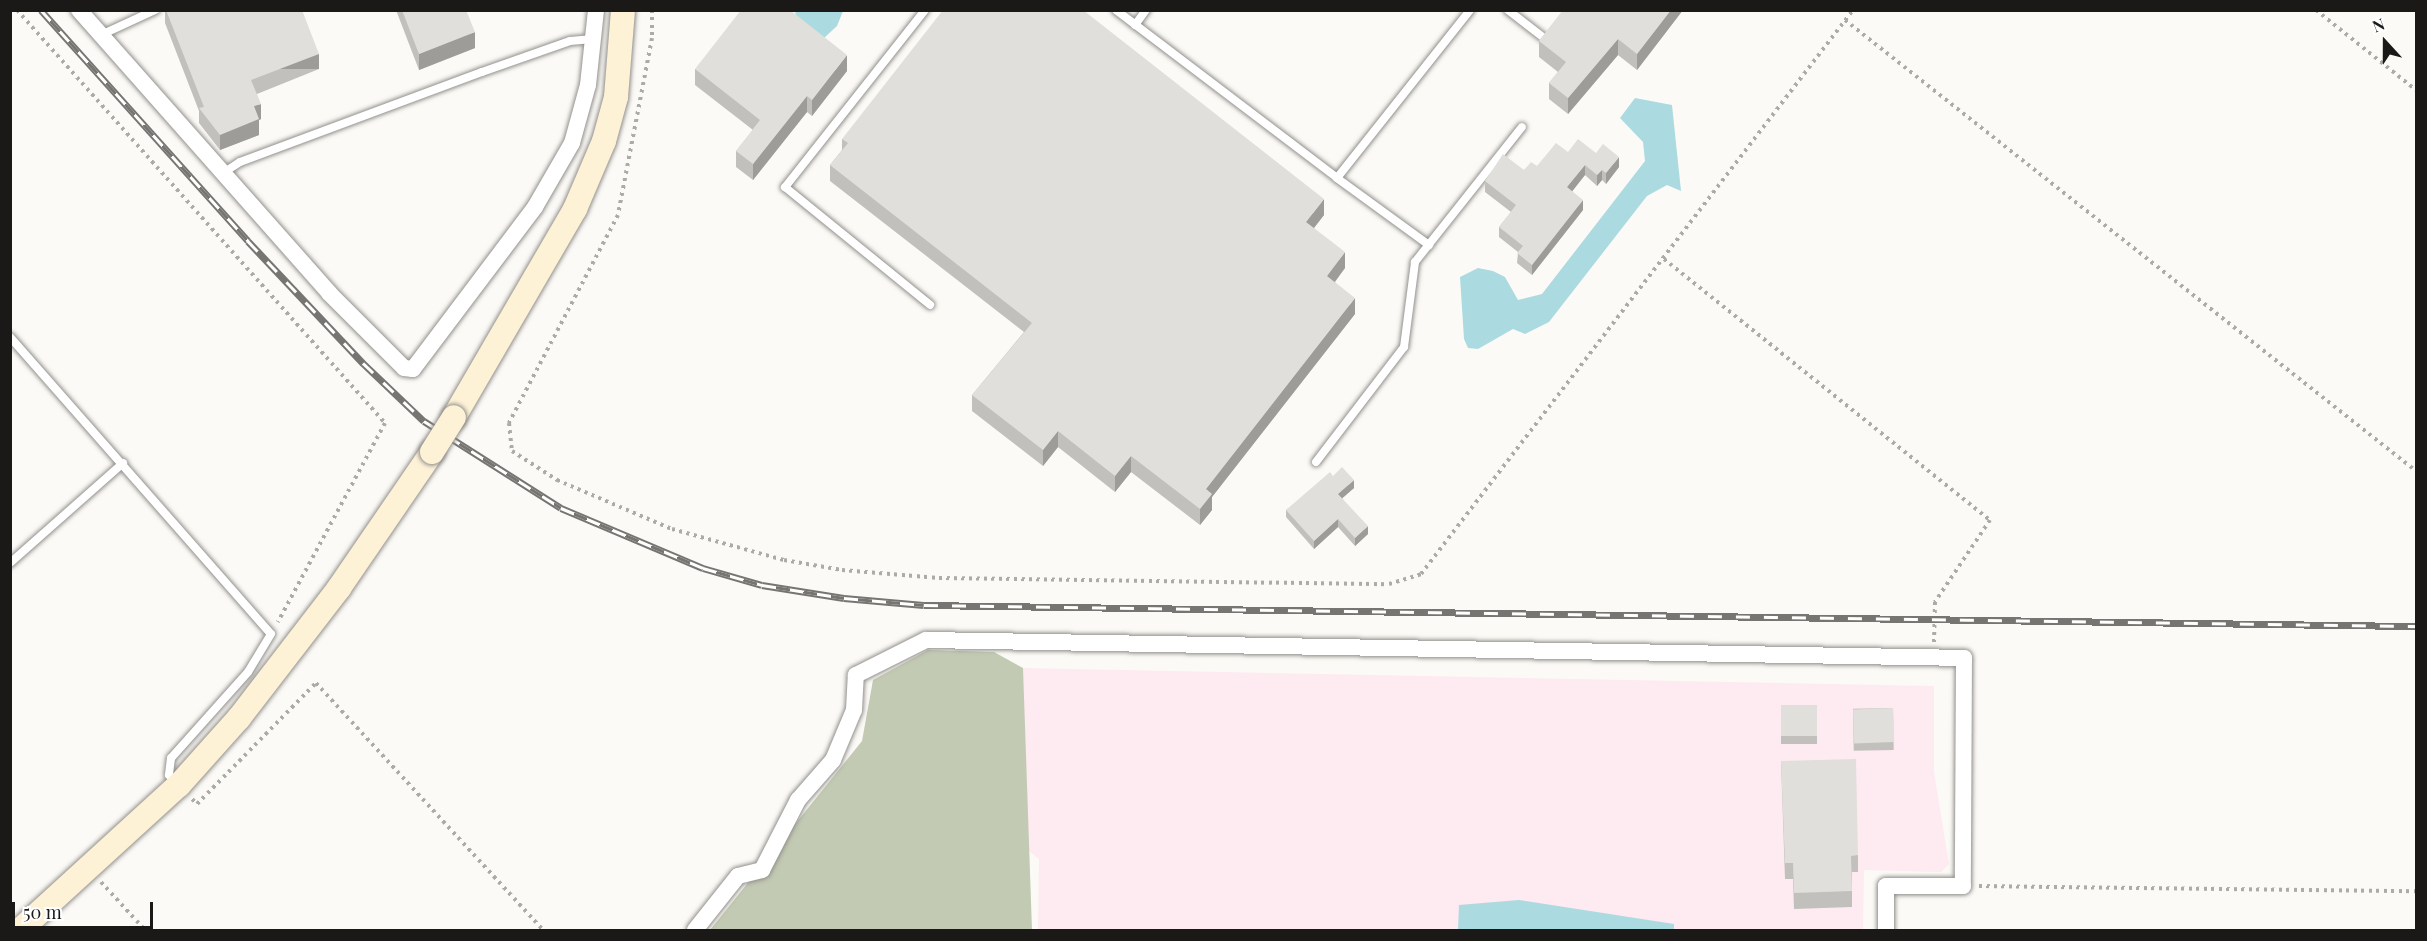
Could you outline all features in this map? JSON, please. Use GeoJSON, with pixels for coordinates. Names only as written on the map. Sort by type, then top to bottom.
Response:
{"type":"FeatureCollection","features":[{"type":"Feature","properties":{"kind":"street"},"geometry":{"type":"LineString","coordinates":[[79,10],[328,293],[404,368],[413,369],[529,216],[555,174],[581,116],[594,39],[596,10]]}},
{"type":"Feature","properties":{"kind":"street"},"geometry":{"type":"LineString","coordinates":[[20,930],[90,869],[178,785],[280,668],[432,452],[575,209],[600,151],[616,97],[623,10]]}},
{"type":"Feature","properties":{"kind":"street"},"geometry":{"type":"LineString","coordinates":[[695,930],[738,876],[762,870],[798,800],[833,760],[854,710],[856,675],[926,640],[1964,658],[1963,886],[1886,886],[1886,930]]}},
{"type":"Feature","properties":{"kind":"lane"},"geometry":{"type":"LineString","coordinates":[[101,35],[155,10]]}},
{"type":"Feature","properties":{"kind":"lane"},"geometry":{"type":"LineString","coordinates":[[925,10],[785,188],[930,304]]}},
{"type":"Feature","properties":{"kind":"lane"},"geometry":{"type":"LineString","coordinates":[[1116,10],[1429,245]]}},
{"type":"Feature","properties":{"kind":"lane"},"geometry":{"type":"LineString","coordinates":[[1135,25],[1146,10]]}},
{"type":"Feature","properties":{"kind":"lane"},"geometry":{"type":"LineString","coordinates":[[1337,178],[1470,10]]}},
{"type":"Feature","properties":{"kind":"lane"},"geometry":{"type":"LineString","coordinates":[[1508,10],[1544,38]]}},
{"type":"Feature","properties":{"kind":"lane"},"geometry":{"type":"LineString","coordinates":[[223,174],[240,162],[482,72],[570,41],[594,39]]}},
{"type":"Feature","properties":{"kind":"lane"},"geometry":{"type":"LineString","coordinates":[[1316,462],[1404,347],[1415,262],[1522,128]]}},
{"type":"Feature","properties":{"kind":"lane"},"geometry":{"type":"LineString","coordinates":[[10,336],[272,634],[248,672],[171,758],[169,775],[178,785]]}},
{"type":"Feature","properties":{"kind":"lane"},"geometry":{"type":"LineString","coordinates":[[10,563],[123,463]]}},
{"type":"Feature","properties":{"kind":"path"},"geometry":{"type":"LineString","coordinates":[[17,10],[385,423],[272,634]]}},
{"type":"Feature","properties":{"kind":"path"},"geometry":{"type":"LineString","coordinates":[[652,10],[652,38],[618,215],[509,423],[509,441],[512,451],[556,480],[672,529],[784,560],[842,570],[939,578],[1401,583],[1421,574],[1853,10]]}},
{"type":"Feature","properties":{"kind":"path"},"geometry":{"type":"LineString","coordinates":[[2316,10],[2416,90]]}},
{"type":"Feature","properties":{"kind":"path"},"geometry":{"type":"LineString","coordinates":[[1845,20],[2416,471]]}},
{"type":"Feature","properties":{"kind":"path"},"geometry":{"type":"LineString","coordinates":[[1664,259],[1990,520],[1935,602],[1933,658]]}},
{"type":"Feature","properties":{"kind":"path"},"geometry":{"type":"LineString","coordinates":[[178,785],[197,804],[316,683],[543,930]]}},
{"type":"Feature","properties":{"kind":"path"},"geometry":{"type":"LineString","coordinates":[[90,869],[145,930]]}},
{"type":"Feature","properties":{"kind":"path"},"geometry":{"type":"LineString","coordinates":[[1963,886],[2416,891]]}},
{"type":"Feature","properties":{"kind":"shaded area"},"geometry":{"type":"Polygon","coordinates":[[[1023,668],[1934,686],[1934,772],[1949,864],[1941,872],[1864,870],[1863,930],[1038,930],[1039,859],[1020,844],[1023,668]]]}},
{"type":"Feature","properties":{"kind":"green space"},"geometry":{"type":"Polygon","coordinates":[[[928,650],[994,652],[1023,668],[1032,930],[710,930],[862,741],[873,680],[928,650]]]}},
{"type":"Feature","properties":{"kind":"water"},"geometry":{"type":"Polygon","coordinates":[[[795,11],[843,11],[837,26],[824,38],[798,27],[795,11]]]}},
{"type":"Feature","properties":{"kind":"water"},"geometry":{"type":"Polygon","coordinates":[[[1635,98],[1672,105],[1681,191],[1667,185],[1647,196],[1549,322],[1525,334],[1513,329],[1478,349],[1468,348],[1464,339],[1460,277],[1478,268],[1493,271],[1505,277],[1518,300],[1542,294],[1645,161],[1643,142],[1620,118],[1635,98]]]}},
{"type":"Feature","properties":{"kind":"water"},"geometry":{"type":"Polygon","coordinates":[[[1519,900],[1674,924],[1674,930],[1458,930],[1459,905],[1519,900]]]}},
{"type":"Feature","properties":{"kind":"building"},"geometry":{"type":"Polygon","coordinates":[[[166,10],[302,10],[319,54],[251,80],[261,104],[254,106],[259,119],[220,135],[199,108],[204,107],[166,10]]]}},
{"type":"Feature","properties":{"kind":"building"},"geometry":{"type":"Polygon","coordinates":[[[402,10],[466,10],[475,32],[419,54],[402,10]]]}},
{"type":"Feature","properties":{"kind":"building"},"geometry":{"type":"Polygon","coordinates":[[[741,10],[790,10],[847,55],[812,100],[807,96],[753,164],[736,151],[760,120],[695,69],[741,10]]]}},
{"type":"Feature","properties":{"kind":"building"},"geometry":{"type":"Polygon","coordinates":[[[943,10],[1083,10],[1324,199],[1306,222],[1345,252],[1327,276],[1355,298],[1206,489],[1212,494],[1200,509],[1131,456],[1115,476],[1058,431],[1043,450],[972,395],[1032,323],[830,165],[848,143],[842,139],[943,10]]]}},
{"type":"Feature","properties":{"kind":"building"},"geometry":{"type":"Polygon","coordinates":[[[1563,10],[1671,10],[1637,54],[1618,39],[1568,98],[1549,83],[1566,62],[1539,41],[1563,10]]]}},
{"type":"Feature","properties":{"kind":"building"},"geometry":{"type":"Polygon","coordinates":[[[1578,139],[1596,153],[1603,144],[1619,157],[1606,173],[1602,170],[1597,175],[1585,165],[1567,187],[1583,200],[1532,265],[1517,253],[1523,246],[1499,227],[1516,205],[1485,181],[1503,154],[1524,170],[1531,162],[1537,166],[1556,143],[1568,152],[1578,139]]]}},
{"type":"Feature","properties":{"kind":"building"},"geometry":{"type":"Polygon","coordinates":[[[1342,467],[1354,480],[1338,494],[1368,526],[1355,538],[1338,519],[1314,541],[1286,510],[1330,472],[1333,476],[1342,467]]]}},
{"type":"Feature","properties":{"kind":"building"},"geometry":{"type":"Polygon","coordinates":[[[1781,705],[1817,705],[1817,736],[1781,736],[1781,705]]]}},
{"type":"Feature","properties":{"kind":"building"},"geometry":{"type":"Polygon","coordinates":[[[1893,708],[1894,742],[1854,743],[1853,709],[1893,708]]]}},
{"type":"Feature","properties":{"kind":"building"},"geometry":{"type":"Polygon","coordinates":[[[1856,759],[1858,855],[1851,856],[1852,891],[1794,893],[1793,863],[1785,863],[1781,761],[1856,759]]]}},
{"type":"Feature","properties":{"kind":"railway"},"geometry":{"type":"LineString","coordinates":[[41,10],[248,241],[363,363],[424,421],[561,508],[703,568],[762,585],[844,598],[924,605],[2416,626]]}}]}
